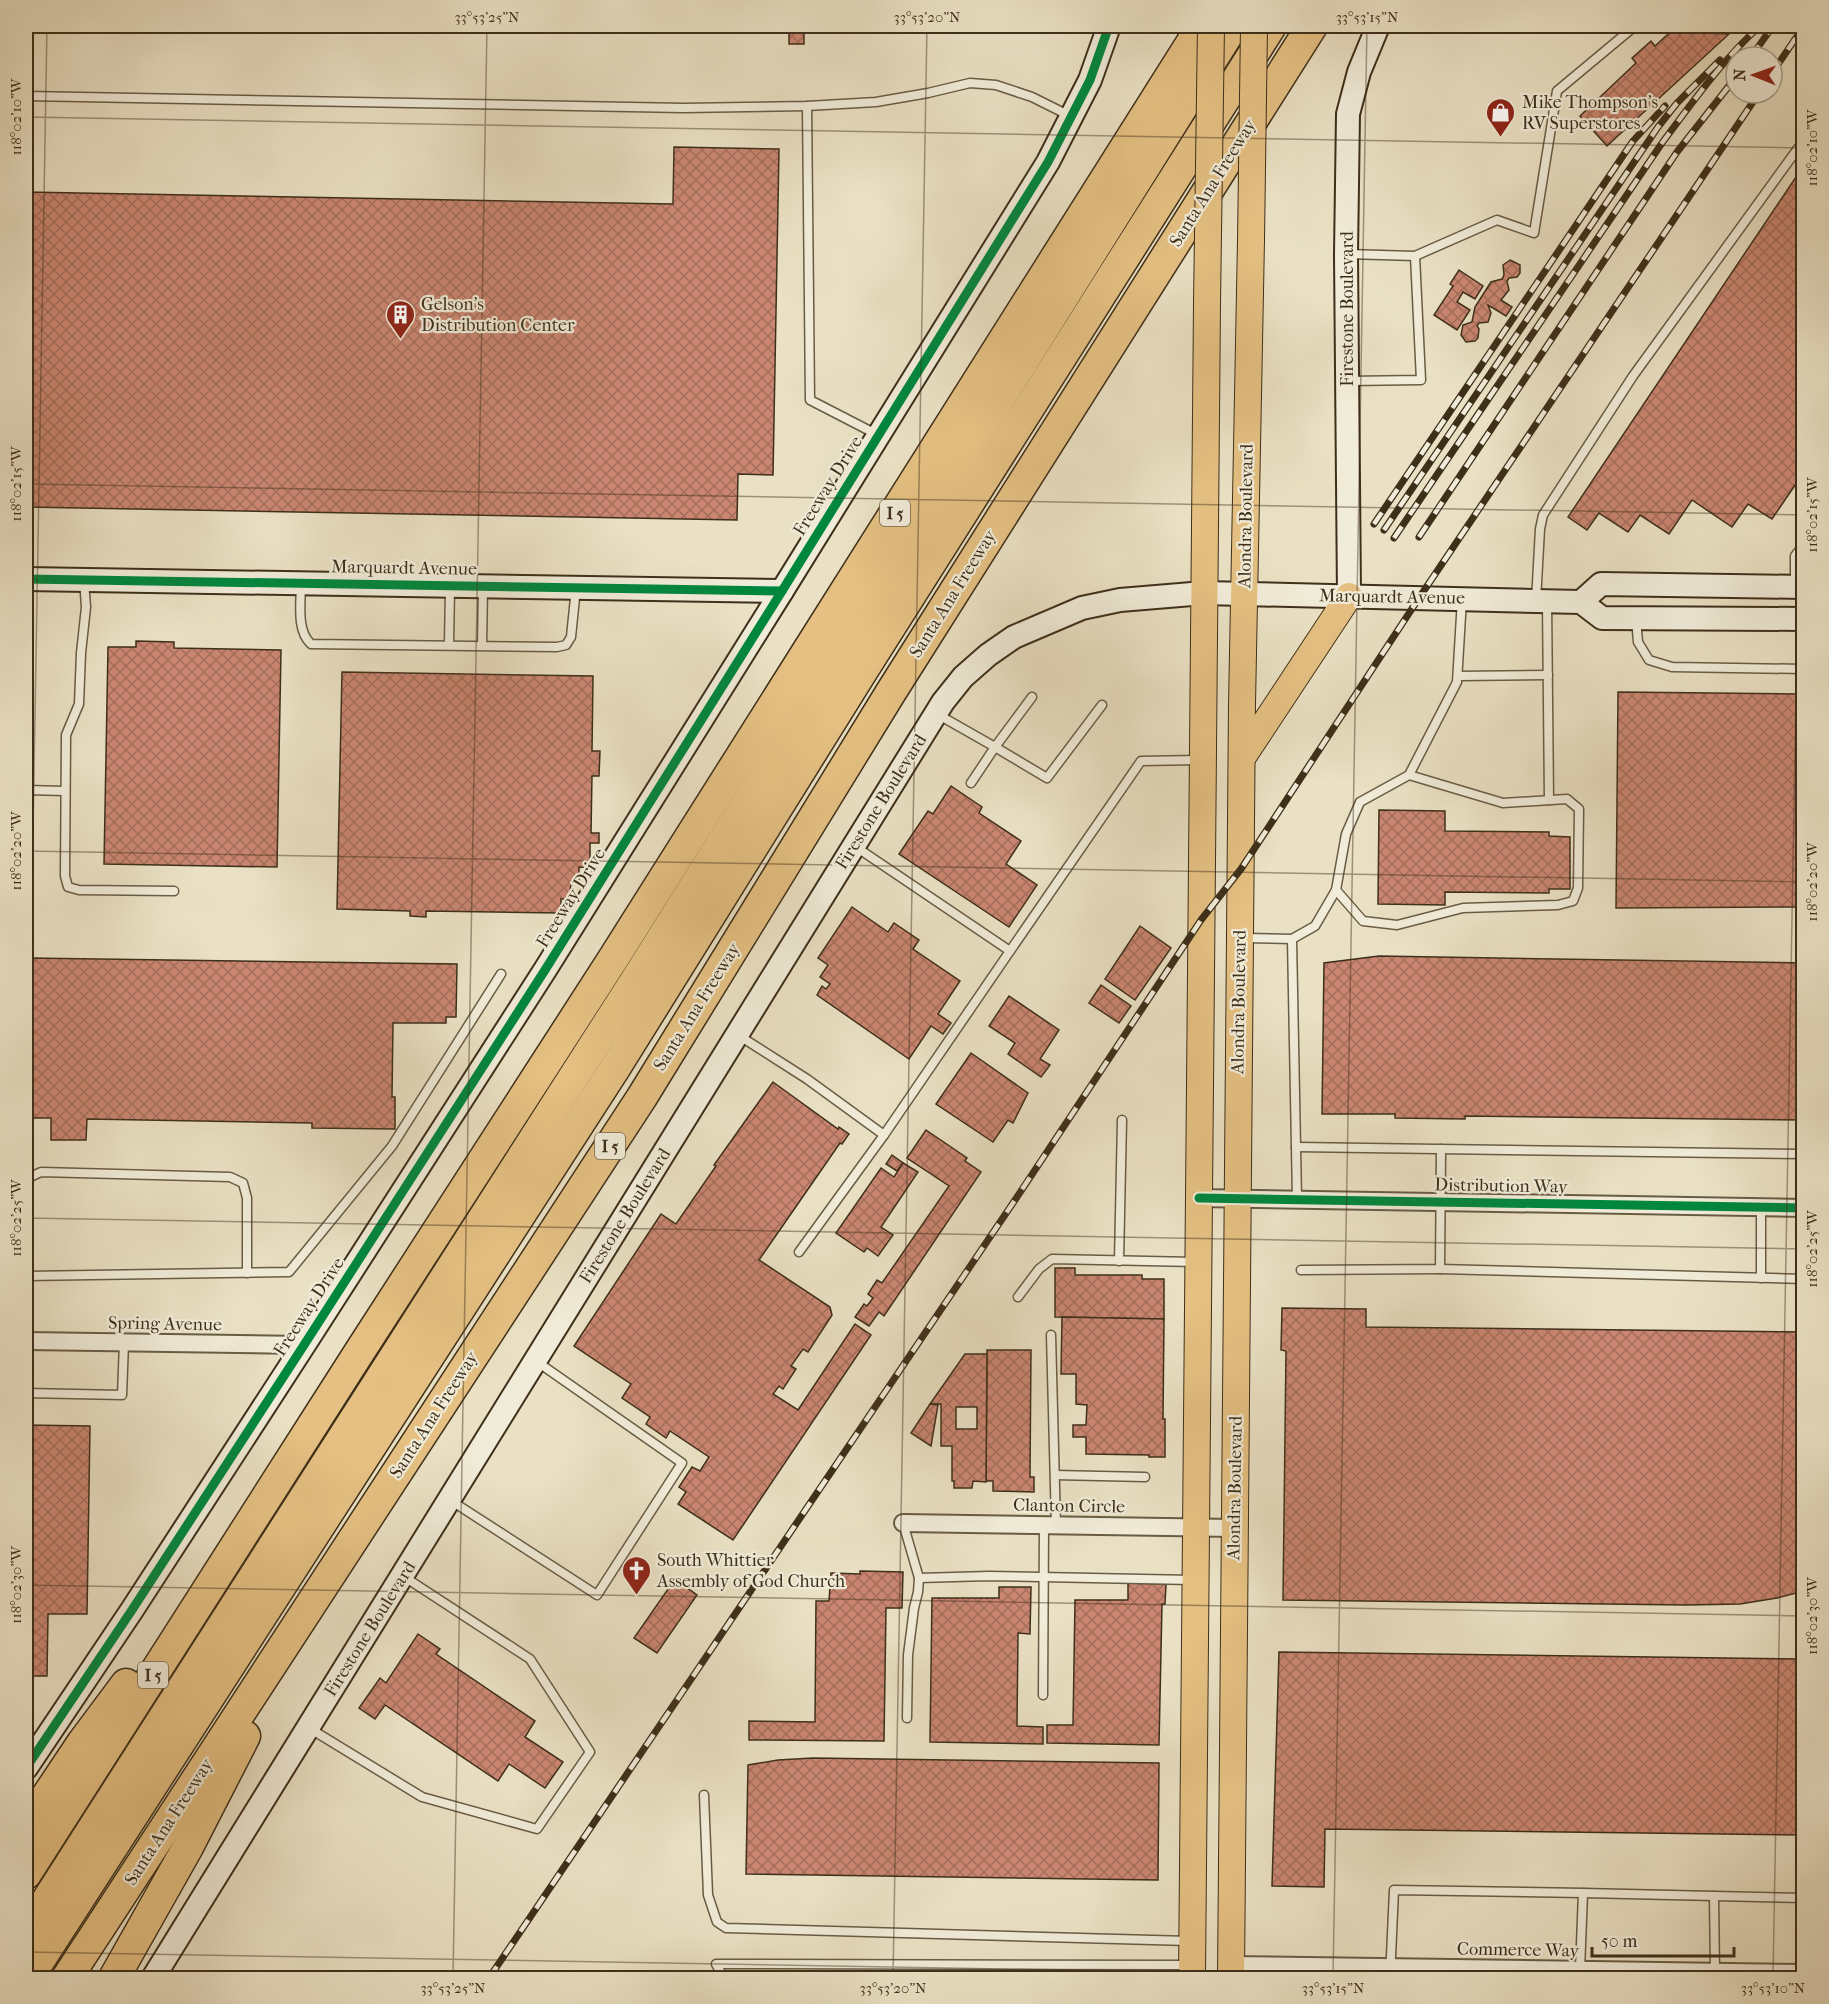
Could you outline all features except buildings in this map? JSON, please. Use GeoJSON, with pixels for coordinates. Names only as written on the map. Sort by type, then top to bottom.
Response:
{"type":"FeatureCollection","features":[{"type":"Feature","properties":{"kind":"highway","name":"I 5"},"geometry":{"type":"LineString","coordinates":[[26,1874],[620,949],[1202,26]]}},
{"type":"Feature","properties":{"kind":"highway"},"geometry":{"type":"LineString","coordinates":[[26,1933],[631,988],[1233,26]]}},
{"type":"Feature","properties":{"kind":"highway"},"geometry":{"type":"LineString","coordinates":[[28,1978],[615,1068],[863,670],[1271,26]]}},
{"type":"Feature","properties":{"kind":"highway","name":"Santa Ana Freeway"},"geometry":{"type":"LineString","coordinates":[[67,1978],[642,1097],[891,692],[1312,26]]}},
{"type":"Feature","properties":{"kind":"highway"},"geometry":{"type":"LineString","coordinates":[[26,1827],[82,1743],[280,1476]]}},
{"type":"Feature","properties":{"kind":"highway"},"geometry":{"type":"LineString","coordinates":[[114,1978],[188,1847],[318,1593]]}},
{"type":"Feature","properties":{"kind":"main road"},"geometry":{"type":"LineString","coordinates":[[1192,1961],[1211,26]]}},
{"type":"Feature","properties":{"kind":"main road","name":"Alondra Boulevard"},"geometry":{"type":"LineString","coordinates":[[1231,1972],[1242,758],[1254,26]]}},
{"type":"Feature","properties":{"kind":"main road"},"geometry":{"type":"LineString","coordinates":[[1242,758],[1349,596]]}},
{"type":"Feature","properties":{"kind":"street","name":"Freeway Drive"},"geometry":{"type":"LineString","coordinates":[[26,1768],[132,1610],[545,970],[879,435],[1048,162],[1090,81],[1109,26]]}},
{"type":"Feature","properties":{"kind":"street","name":"Firestone Boulevard"},"geometry":{"type":"LineString","coordinates":[[1349,596],[1346,254],[1348,114],[1359,72],[1378,26]]}},
{"type":"Feature","properties":{"kind":"street","name":"Marquardt Avenue"},"geometry":{"type":"LineString","coordinates":[[26,579],[782,591]]}},
{"type":"Feature","properties":{"kind":"street"},"geometry":{"type":"LineString","coordinates":[[1799,587],[1601,585],[1581,602],[1602,618],[1803,619]]}},
{"type":"Feature","properties":{"kind":"street","name":"Firestone Boulevard"},"geometry":{"type":"LineString","coordinates":[[153,1978],[936,714],[963,677],[988,655],[1014,637],[1082,608],[1120,600],[1204,593]]}},
{"type":"Feature","properties":{"kind":"street","name":"Marquardt Avenue"},"geometry":{"type":"LineString","coordinates":[[1204,593],[1581,602]]}},
{"type":"Feature","properties":{"kind":"street","name":"Distribution Way"},"geometry":{"type":"LineString","coordinates":[[1199,1198],[1803,1208]]}},
{"type":"Feature","properties":{"kind":"street","name":"Spring Avenue"},"geometry":{"type":"LineString","coordinates":[[26,1341],[304,1345]]}},
{"type":"Feature","properties":{"kind":"street","name":"Clanton Circle"},"geometry":{"type":"LineString","coordinates":[[903,1523],[1234,1528]]}},
{"type":"Feature","properties":{"kind":"street","name":"Commerce Way"},"geometry":{"type":"LineString","coordinates":[[1231,1972],[1553,1974],[1580,1970],[1679,1975],[1715,1972],[1803,1973]]}},
{"type":"Feature","properties":{"kind":"lane"},"geometry":{"type":"LineString","coordinates":[[1346,254],[1415,256],[1497,220],[1534,233],[1540,210],[1557,91],[1635,26]]}},
{"type":"Feature","properties":{"kind":"lane"},"geometry":{"type":"LineString","coordinates":[[26,96],[683,108],[807,106],[876,102],[970,83],[996,86],[1032,98],[1073,117]]}},
{"type":"Feature","properties":{"kind":"lane"},"geometry":{"type":"LineString","coordinates":[[807,106],[810,400],[879,435]]}},
{"type":"Feature","properties":{"kind":"lane"},"geometry":{"type":"LineString","coordinates":[[1549,800],[1548,675],[1541,601],[1540,529],[1543,515],[1633,376],[1803,140]]}},
{"type":"Feature","properties":{"kind":"lane"},"geometry":{"type":"LineString","coordinates":[[1347,381],[1421,380],[1415,256]]}},
{"type":"Feature","properties":{"kind":"lane"},"geometry":{"type":"LineString","coordinates":[[1799,587],[1795,556],[1803,544]]}},
{"type":"Feature","properties":{"kind":"lane"},"geometry":{"type":"LineString","coordinates":[[84,580],[86,608],[79,704],[66,735],[65,876],[68,887],[79,890],[174,891]]}},
{"type":"Feature","properties":{"kind":"lane"},"geometry":{"type":"LineString","coordinates":[[301,583],[303,631],[311,644],[557,647],[566,645],[571,637],[576,587]]}},
{"type":"Feature","properties":{"kind":"lane"},"geometry":{"type":"LineString","coordinates":[[449,644],[450,585]]}},
{"type":"Feature","properties":{"kind":"lane"},"geometry":{"type":"LineString","coordinates":[[482,645],[483,586]]}},
{"type":"Feature","properties":{"kind":"lane"},"geometry":{"type":"LineString","coordinates":[[1240,938],[1292,939],[1315,926],[1336,890],[1346,834],[1360,801],[1409,775],[1457,682],[1462,599]]}},
{"type":"Feature","properties":{"kind":"lane"},"geometry":{"type":"LineString","coordinates":[[1636,618],[1638,642],[1649,660],[1672,667],[1803,669]]}},
{"type":"Feature","properties":{"kind":"lane"},"geometry":{"type":"LineString","coordinates":[[1458,676],[1548,675]]}},
{"type":"Feature","properties":{"kind":"lane"},"geometry":{"type":"LineString","coordinates":[[971,783],[1032,697]]}},
{"type":"Feature","properties":{"kind":"lane"},"geometry":{"type":"LineString","coordinates":[[936,714],[1047,778],[1102,705]]}},
{"type":"Feature","properties":{"kind":"lane"},"geometry":{"type":"LineString","coordinates":[[799,1252],[884,1135],[1141,761],[1202,760]]}},
{"type":"Feature","properties":{"kind":"lane"},"geometry":{"type":"LineString","coordinates":[[1336,890],[1363,921],[1397,925],[1463,908],[1558,905],[1572,901],[1578,888],[1580,809],[1567,799],[1503,803],[1409,775]]}},
{"type":"Feature","properties":{"kind":"lane"},"geometry":{"type":"LineString","coordinates":[[26,790],[65,791]]}},
{"type":"Feature","properties":{"kind":"lane"},"geometry":{"type":"LineString","coordinates":[[855,846],[1010,951]]}},
{"type":"Feature","properties":{"kind":"lane"},"geometry":{"type":"LineString","coordinates":[[1292,939],[1297,1199]]}},
{"type":"Feature","properties":{"kind":"lane"},"geometry":{"type":"LineString","coordinates":[[26,1276],[289,1272],[392,1146],[501,974]]}},
{"type":"Feature","properties":{"kind":"lane"},"geometry":{"type":"LineString","coordinates":[[737,1035],[807,1079],[884,1135]]}},
{"type":"Feature","properties":{"kind":"lane"},"geometry":{"type":"LineString","coordinates":[[1119,1261],[1122,1120]]}},
{"type":"Feature","properties":{"kind":"lane"},"geometry":{"type":"LineString","coordinates":[[1296,1147],[1803,1154]]}},
{"type":"Feature","properties":{"kind":"lane"},"geometry":{"type":"LineString","coordinates":[[1440,1269],[1441,1149]]}},
{"type":"Feature","properties":{"kind":"lane"},"geometry":{"type":"LineString","coordinates":[[26,1179],[41,1172],[231,1177],[243,1183],[247,1198],[247,1273]]}},
{"type":"Feature","properties":{"kind":"lane"},"geometry":{"type":"LineString","coordinates":[[1761,1207],[1761,1278]]}},
{"type":"Feature","properties":{"kind":"lane"},"geometry":{"type":"LineString","coordinates":[[1018,1297],[1039,1269],[1052,1259],[1198,1262]]}},
{"type":"Feature","properties":{"kind":"lane"},"geometry":{"type":"LineString","coordinates":[[1301,1270],[1440,1269],[1803,1279]]}},
{"type":"Feature","properties":{"kind":"lane"},"geometry":{"type":"LineString","coordinates":[[1043,1695],[1043,1577],[1055,1475],[1051,1335]]}},
{"type":"Feature","properties":{"kind":"lane"},"geometry":{"type":"LineString","coordinates":[[26,1393],[122,1395],[124,1343]]}},
{"type":"Feature","properties":{"kind":"lane"},"geometry":{"type":"LineString","coordinates":[[450,1500],[597,1595],[682,1463],[536,1361]]}},
{"type":"Feature","properties":{"kind":"lane"},"geometry":{"type":"LineString","coordinates":[[1055,1475],[1145,1477]]}},
{"type":"Feature","properties":{"kind":"lane"},"geometry":{"type":"LineString","coordinates":[[903,1523],[919,1578],[908,1654],[907,1718]]}},
{"type":"Feature","properties":{"kind":"lane"},"geometry":{"type":"LineString","coordinates":[[309,1727],[422,1797],[537,1829],[590,1752],[530,1659],[402,1576]]}},
{"type":"Feature","properties":{"kind":"lane"},"geometry":{"type":"LineString","coordinates":[[919,1578],[989,1576],[1196,1580]]}},
{"type":"Feature","properties":{"kind":"lane"},"geometry":{"type":"LineString","coordinates":[[704,1795],[708,1895],[717,1922],[726,1928],[1192,1961]]}},
{"type":"Feature","properties":{"kind":"lane"},"geometry":{"type":"LineString","coordinates":[[1391,1973],[1394,1890],[1803,1898]]}},
{"type":"Feature","properties":{"kind":"lane"},"geometry":{"type":"LineString","coordinates":[[1580,1970],[1583,1893]]}},
{"type":"Feature","properties":{"kind":"lane"},"geometry":{"type":"LineString","coordinates":[[1714,1896],[1715,1972]]}},
{"type":"Feature","properties":{"kind":"lane"},"geometry":{"type":"LineString","coordinates":[[724,1978],[716,1964],[1192,1961]]}},
{"type":"Feature","properties":{"kind":"railway"},"geometry":{"type":"LineString","coordinates":[[1394,538],[1662,143],[1721,67],[1760,26]]}},
{"type":"Feature","properties":{"kind":"railway"},"geometry":{"type":"LineString","coordinates":[[1760,45],[1773,26]]}},
{"type":"Feature","properties":{"kind":"railway"},"geometry":{"type":"LineString","coordinates":[[1784,55],[1804,26]]}},
{"type":"Feature","properties":{"kind":"railway"},"geometry":{"type":"LineString","coordinates":[[1384,530],[1658,127],[1677,103],[1720,60]]}},
{"type":"Feature","properties":{"kind":"railway"},"geometry":{"type":"LineString","coordinates":[[1419,537],[1677,152],[1724,92]]}},
{"type":"Feature","properties":{"kind":"railway"},"geometry":{"type":"LineString","coordinates":[[489,1978],[1015,1200],[1201,920],[1241,869],[1419,598],[1751,105]]}},
{"type":"Feature","properties":{"kind":"railway"},"geometry":{"type":"LineString","coordinates":[[1374,524],[1633,141],[1665,106]]}},
{"type":"Feature","properties":{"kind":"cycle path"},"geometry":{"type":"LineString","coordinates":[[26,1768],[132,1610],[545,970],[782,591],[1048,162],[1090,80],[1109,26]]}},
{"type":"Feature","properties":{"kind":"cycle path"},"geometry":{"type":"LineString","coordinates":[[26,579],[782,591]]}},
{"type":"Feature","properties":{"kind":"cycle path"},"geometry":{"type":"LineString","coordinates":[[1199,1198],[1804,1208]]}},
{"type":"Feature","properties":{"kind":"place","name":"Mike Thompson's RV Superstores"},"geometry":{"type":"Point","coordinates":[1501,138]}},
{"type":"Feature","properties":{"kind":"place","name":"Gelson's Distribution Center"},"geometry":{"type":"Point","coordinates":[400,340]}},
{"type":"Feature","properties":{"kind":"place","name":"South Whittier Assembly of God Church"},"geometry":{"type":"Point","coordinates":[636,1596]}}]}
